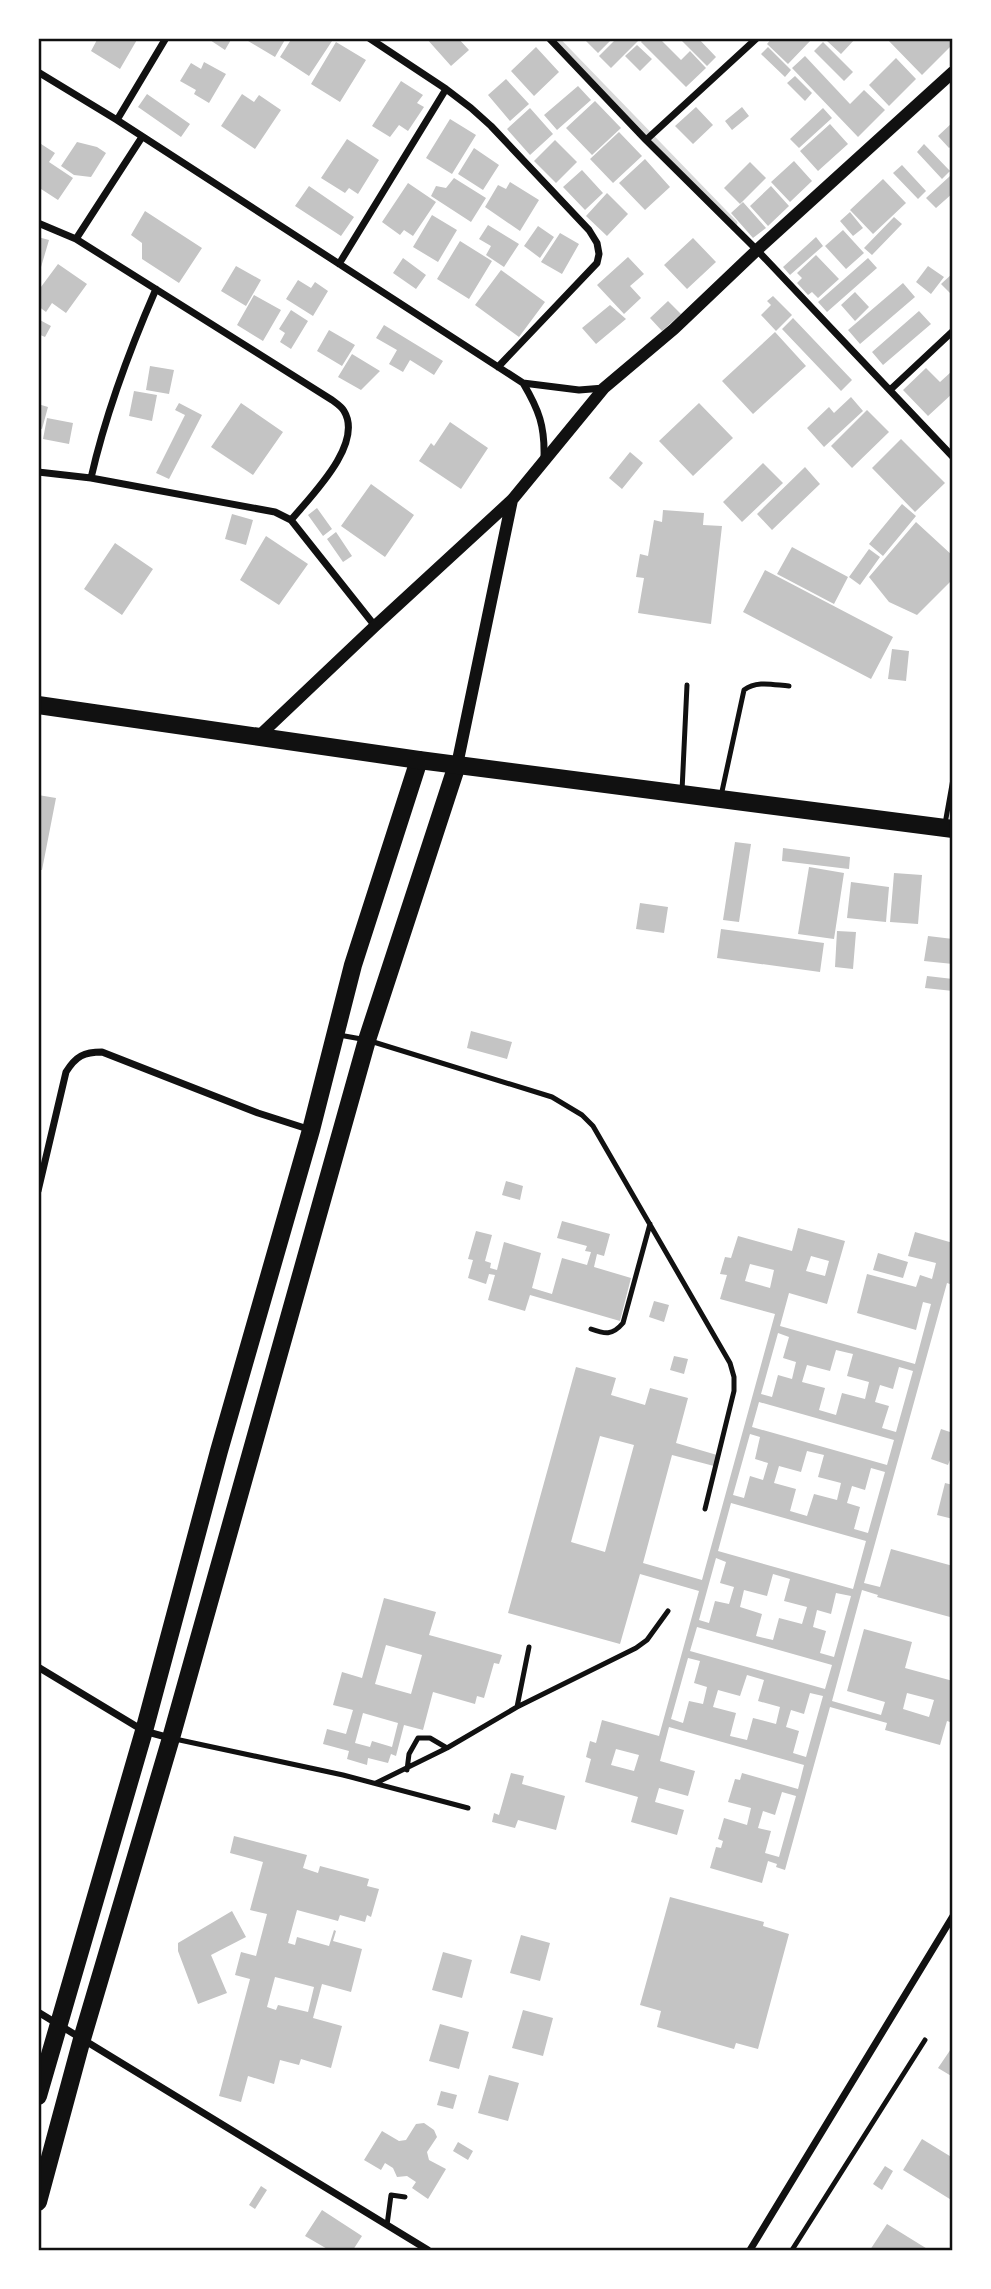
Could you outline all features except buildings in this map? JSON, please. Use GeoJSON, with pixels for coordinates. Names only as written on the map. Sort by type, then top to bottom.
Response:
{"type":"FeatureCollection","features":[{"type":"Feature","properties":{"kind":"main road"},"geometry":{"type":"LineString","coordinates":[[38,705],[419,760],[948,828]]}},
{"type":"Feature","properties":{"kind":"main road"},"geometry":{"type":"LineString","coordinates":[[38,2096],[144,1731],[219,1451],[311,1130],[353,965],[419,760]]}},
{"type":"Feature","properties":{"kind":"main road"},"geometry":{"type":"LineString","coordinates":[[38,2202],[367,1040],[457,765]]}},
{"type":"Feature","properties":{"kind":"main road"},"geometry":{"type":"LineString","coordinates":[[219,1451],[249,1459]]}},
{"type":"Feature","properties":{"kind":"street"},"geometry":{"type":"LineString","coordinates":[[117,120],[166,38]]}},
{"type":"Feature","properties":{"kind":"street"},"geometry":{"type":"LineString","coordinates":[[369,38],[471,108],[589,230],[597,243],[597,263],[498,367]]}},
{"type":"Feature","properties":{"kind":"street"},"geometry":{"type":"LineString","coordinates":[[549,38],[646,140],[757,250],[953,457]]}},
{"type":"Feature","properties":{"kind":"street"},"geometry":{"type":"LineString","coordinates":[[646,140],[757,38]]}},
{"type":"Feature","properties":{"kind":"street"},"geometry":{"type":"LineString","coordinates":[[38,72],[117,120],[523,383],[579,390],[604,388]]}},
{"type":"Feature","properties":{"kind":"street"},"geometry":{"type":"LineString","coordinates":[[260,736],[512,500],[604,388],[674,329],[953,72]]}},
{"type":"Feature","properties":{"kind":"street"},"geometry":{"type":"LineString","coordinates":[[339,264],[446,89]]}},
{"type":"Feature","properties":{"kind":"street"},"geometry":{"type":"LineString","coordinates":[[76,239],[142,137]]}},
{"type":"Feature","properties":{"kind":"street"},"geometry":{"type":"LineString","coordinates":[[38,222],[76,239],[344,410],[349,423],[347,440],[339,461],[292,520]]}},
{"type":"Feature","properties":{"kind":"street"},"geometry":{"type":"LineString","coordinates":[[91,478],[111,403],[156,289]]}},
{"type":"Feature","properties":{"kind":"street"},"geometry":{"type":"LineString","coordinates":[[890,390],[953,331]]}},
{"type":"Feature","properties":{"kind":"street"},"geometry":{"type":"LineString","coordinates":[[523,383],[537,406],[544,435],[544,460]]}},
{"type":"Feature","properties":{"kind":"street"},"geometry":{"type":"LineString","coordinates":[[38,472],[91,478],[275,512],[292,520],[375,626]]}},
{"type":"Feature","properties":{"kind":"street"},"geometry":{"type":"LineString","coordinates":[[457,765],[512,500]]}},
{"type":"Feature","properties":{"kind":"street"},"geometry":{"type":"LineString","coordinates":[[38,1191],[66,1072],[74,1059],[87,1052],[102,1052],[258,1113],[311,1130]]}},
{"type":"Feature","properties":{"kind":"street"},"geometry":{"type":"LineString","coordinates":[[38,1667],[144,1731],[171,1738]]}},
{"type":"Feature","properties":{"kind":"street"},"geometry":{"type":"LineString","coordinates":[[750,2250],[953,1916]]}},
{"type":"Feature","properties":{"kind":"street"},"geometry":{"type":"LineString","coordinates":[[38,2012],[428,2250]]}},
{"type":"Feature","properties":{"kind":"lane"},"geometry":{"type":"LineString","coordinates":[[720,800],[744,690],[758,684],[789,685]]}},
{"type":"Feature","properties":{"kind":"lane"},"geometry":{"type":"LineString","coordinates":[[682,794],[687,685]]}},
{"type":"Feature","properties":{"kind":"lane"},"geometry":{"type":"LineString","coordinates":[[948,828],[953,779]]}},
{"type":"Feature","properties":{"kind":"lane"},"geometry":{"type":"LineString","coordinates":[[334,1034],[367,1040],[552,1097],[593,1126],[730,1363],[734,1391],[705,1509]]}},
{"type":"Feature","properties":{"kind":"lane"},"geometry":{"type":"LineString","coordinates":[[591,1329],[607,1334],[617,1331],[623,1323],[650,1224]]}},
{"type":"Feature","properties":{"kind":"lane"},"geometry":{"type":"LineString","coordinates":[[376,1783],[407,1770],[517,1707],[636,1648],[647,1640],[667,1611]]}},
{"type":"Feature","properties":{"kind":"lane"},"geometry":{"type":"LineString","coordinates":[[517,1707],[529,1647]]}},
{"type":"Feature","properties":{"kind":"lane"},"geometry":{"type":"LineString","coordinates":[[171,1738],[376,1783],[468,1808]]}},
{"type":"Feature","properties":{"kind":"lane"},"geometry":{"type":"LineString","coordinates":[[407,1770],[409,1754],[418,1738],[430,1738],[447,1748]]}},
{"type":"Feature","properties":{"kind":"lane"},"geometry":{"type":"LineString","coordinates":[[792,2250],[925,2040]]}},
{"type":"Feature","properties":{"kind":"lane"},"geometry":{"type":"LineString","coordinates":[[387,2225],[391,2195],[405,2197]]}},
{"type":"Feature","properties":{"kind":"waterway"},"geometry":{"type":"LineString","coordinates":[[556,38],[735,223]]}}]}
